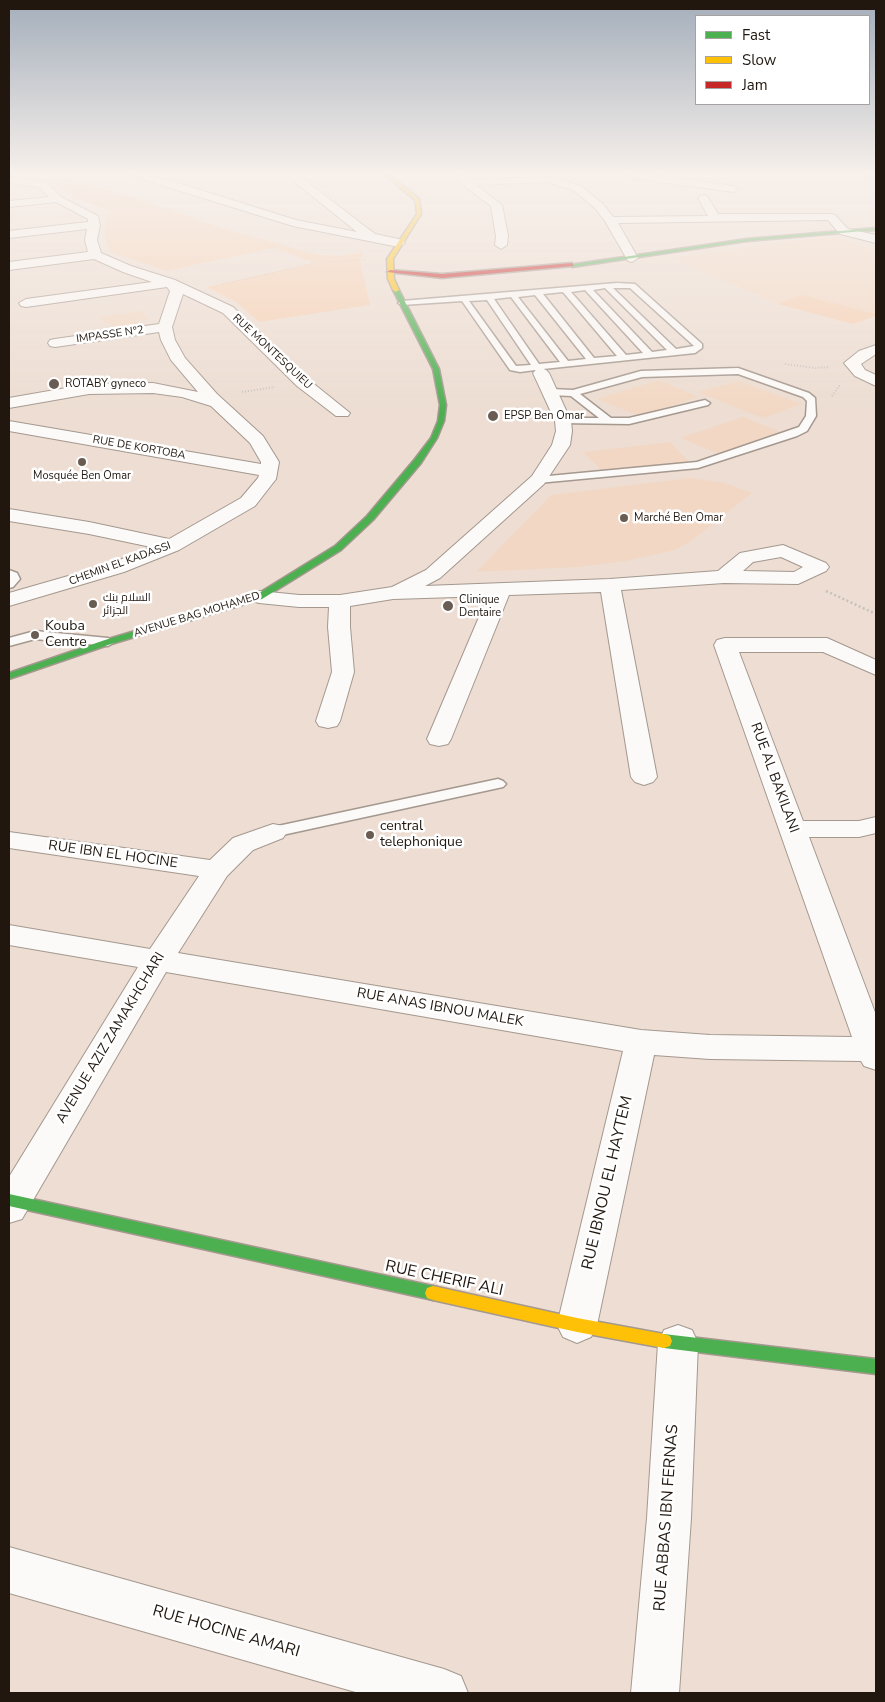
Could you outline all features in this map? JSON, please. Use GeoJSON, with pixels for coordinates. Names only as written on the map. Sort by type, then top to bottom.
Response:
{"type":"FeatureCollection","features":[{"type":"Feature","properties":{"kind":"main road"},"geometry":{"type":"LineString","coordinates":[[395,254],[390,260],[390,272],[456,272],[566,265],[655,254]]}},
{"type":"Feature","properties":{"kind":"main road"},"geometry":{"type":"LineString","coordinates":[[425,263],[456,272]]}},
{"type":"Feature","properties":{"kind":"main road","name":"AVENUE BAG MOHAMED"},"geometry":{"type":"LineString","coordinates":[[108,642],[259,597],[338,548],[370,518],[418,461],[434,438],[441,421],[443,405],[441,385],[436,369],[400,299],[390,272]]}},
{"type":"Feature","properties":{"kind":"main road"},"geometry":{"type":"LineString","coordinates":[[400,299],[414,288],[456,272]]}},
{"type":"Feature","properties":{"kind":"main road"},"geometry":{"type":"LineString","coordinates":[[53,649],[108,642]]}},
{"type":"Feature","properties":{"kind":"main road"},"geometry":{"type":"LineString","coordinates":[[9,676],[108,642]]}},
{"type":"Feature","properties":{"kind":"main road","name":"RUE CHERIF ALI"},"geometry":{"type":"LineString","coordinates":[[10,1203],[577,1324],[678,1343],[876,1367]]}},
{"type":"Feature","properties":{"kind":"street"},"geometry":{"type":"LineString","coordinates":[[630,254],[632,258]]}},
{"type":"Feature","properties":{"kind":"street"},"geometry":{"type":"LineString","coordinates":[[9,266],[95,255],[127,269],[170,284],[177,291],[165,327],[168,340],[179,360],[215,400],[257,440],[270,462],[269,471]]}},
{"type":"Feature","properties":{"kind":"street"},"geometry":{"type":"LineString","coordinates":[[26,303],[170,284]]}},
{"type":"Feature","properties":{"kind":"street","name":"RUE MONTESQUIEU"},"geometry":{"type":"LineString","coordinates":[[170,284],[228,310],[303,383],[342,413]]}},
{"type":"Feature","properties":{"kind":"street","name":"IMPASSE N°2"},"geometry":{"type":"LineString","coordinates":[[55,343],[165,327]]}},
{"type":"Feature","properties":{"kind":"street"},"geometry":{"type":"LineString","coordinates":[[872,353],[852,363],[860,373],[876,381]]}},
{"type":"Feature","properties":{"kind":"street"},"geometry":{"type":"LineString","coordinates":[[393,593],[433,574],[538,480],[561,445],[564,431],[563,421],[539,370]]}},
{"type":"Feature","properties":{"kind":"street"},"geometry":{"type":"LineString","coordinates":[[9,403],[89,389],[124,387],[153,388],[215,400]]}},
{"type":"Feature","properties":{"kind":"street","name":"RUE DE KORTOBA"},"geometry":{"type":"LineString","coordinates":[[9,426],[269,471]]}},
{"type":"Feature","properties":{"kind":"street","name":"CHEMIN EL KADASSI"},"geometry":{"type":"LineString","coordinates":[[9,600],[117,568],[172,546],[248,502],[267,479],[269,471]]}},
{"type":"Feature","properties":{"kind":"street"},"geometry":{"type":"LineString","coordinates":[[9,514],[89,528],[172,546]]}},
{"type":"Feature","properties":{"kind":"street"},"geometry":{"type":"LineString","coordinates":[[259,597],[299,601],[340,601],[393,593],[610,585],[724,577],[798,578]]}},
{"type":"Feature","properties":{"kind":"street"},"geometry":{"type":"LineString","coordinates":[[610,585],[644,777]]}},
{"type":"Feature","properties":{"kind":"street"},"geometry":{"type":"LineString","coordinates":[[439,738],[501,590]]}},
{"type":"Feature","properties":{"kind":"street"},"geometry":{"type":"LineString","coordinates":[[328,721],[343,672],[339,626],[340,601]]}},
{"type":"Feature","properties":{"kind":"street","name":"RUE AL BAKILANI"},"geometry":{"type":"LineString","coordinates":[[875,1052],[725,645],[827,645],[876,668]]}},
{"type":"Feature","properties":{"kind":"street"},"geometry":{"type":"LineString","coordinates":[[793,829],[859,829],[876,825]]}},
{"type":"Feature","properties":{"kind":"street","name":"AVENUE AZIZ ZAMAKHCHARI"},"geometry":{"type":"LineString","coordinates":[[10,1203],[158,960],[217,870],[243,844],[273,832]]}},
{"type":"Feature","properties":{"kind":"street","name":"RUE IBN EL HOCINE"},"geometry":{"type":"LineString","coordinates":[[9,840],[217,870]]}},
{"type":"Feature","properties":{"kind":"street","name":"RUE ANAS IBNOU MALEK"},"geometry":{"type":"LineString","coordinates":[[9,935],[641,1042],[710,1047],[875,1052]]}},
{"type":"Feature","properties":{"kind":"street","name":"RUE IBNOU EL HAYTEM"},"geometry":{"type":"LineString","coordinates":[[577,1324],[641,1042]]}},
{"type":"Feature","properties":{"kind":"street","name":"RUE ABBAS IBN FERNAS"},"geometry":{"type":"LineString","coordinates":[[655,1693],[669,1518],[678,1343]]}},
{"type":"Feature","properties":{"kind":"street","name":"RUE HOCINE AMARI"},"geometry":{"type":"LineString","coordinates":[[9,1570],[444,1693]]}},
{"type":"Feature","properties":{"kind":"lane"},"geometry":{"type":"LineString","coordinates":[[400,299],[464,299],[513,295],[537,292],[625,284],[636,288],[699,346],[695,350],[566,364],[539,370],[513,368],[523,326],[537,292]]}},
{"type":"Feature","properties":{"kind":"lane"},"geometry":{"type":"LineString","coordinates":[[607,286],[674,352]]}},
{"type":"Feature","properties":{"kind":"lane"},"geometry":{"type":"LineString","coordinates":[[587,288],[624,358]]}},
{"type":"Feature","properties":{"kind":"lane"},"geometry":{"type":"LineString","coordinates":[[564,290],[650,355]]}},
{"type":"Feature","properties":{"kind":"lane"},"geometry":{"type":"LineString","coordinates":[[513,295],[539,370]]}},
{"type":"Feature","properties":{"kind":"lane"},"geometry":{"type":"LineString","coordinates":[[489,297],[566,364]]}},
{"type":"Feature","properties":{"kind":"lane"},"geometry":{"type":"LineString","coordinates":[[464,299],[592,361]]}},
{"type":"Feature","properties":{"kind":"lane"},"geometry":{"type":"LineString","coordinates":[[605,321],[667,317]]}},
{"type":"Feature","properties":{"kind":"lane"},"geometry":{"type":"LineString","coordinates":[[538,480],[698,466],[803,429],[811,416],[812,404],[812,400],[806,395],[738,371],[641,374],[573,393],[551,392]]}},
{"type":"Feature","properties":{"kind":"lane"},"geometry":{"type":"LineString","coordinates":[[573,393],[610,422]]}},
{"type":"Feature","properties":{"kind":"lane"},"geometry":{"type":"LineString","coordinates":[[563,421],[629,421],[705,403]]}},
{"type":"Feature","properties":{"kind":"lane"},"geometry":{"type":"LineString","coordinates":[[9,574],[14,578],[9,584]]}},
{"type":"Feature","properties":{"kind":"lane"},"geometry":{"type":"LineString","coordinates":[[9,642],[35,635],[108,642]]}},
{"type":"Feature","properties":{"kind":"lane"},"geometry":{"type":"LineString","coordinates":[[273,832],[498,784]]}},
{"type":"Feature","properties":{"kind":"path"},"geometry":{"type":"LineString","coordinates":[[188,292],[315,263],[360,260]]}},
{"type":"Feature","properties":{"kind":"path"},"geometry":{"type":"LineString","coordinates":[[215,400],[303,383]]}},
{"type":"Feature","properties":{"kind":"path"},"geometry":{"type":"LineString","coordinates":[[798,578],[876,614]]}},
{"type":"Feature","properties":{"kind":"shaded area"},"geometry":{"type":"Polygon","coordinates":[[[117,254],[244,254],[166,271],[117,254]]]}},
{"type":"Feature","properties":{"kind":"shaded area"},"geometry":{"type":"Polygon","coordinates":[[[291,254],[340,256],[363,254],[360,260],[370,305],[259,322],[236,302],[206,287],[314,263],[291,254]]]}},
{"type":"Feature","properties":{"kind":"shaded area"},"geometry":{"type":"Polygon","coordinates":[[[698,254],[876,254],[876,316],[853,324],[778,304],[673,258],[698,254]]]}},
{"type":"Feature","properties":{"kind":"shaded area"},"geometry":{"type":"Polygon","coordinates":[[[802,295],[876,314],[876,316],[853,324],[778,304],[802,295]]]}},
{"type":"Feature","properties":{"kind":"shaded area"},"geometry":{"type":"Polygon","coordinates":[[[142,311],[149,319],[136,320],[141,324],[113,328],[109,323],[104,323],[99,316],[142,311]]]}},
{"type":"Feature","properties":{"kind":"shaded area"},"geometry":{"type":"Polygon","coordinates":[[[659,380],[699,397],[639,416],[597,399],[659,380]]]}},
{"type":"Feature","properties":{"kind":"shaded area"},"geometry":{"type":"Polygon","coordinates":[[[739,381],[802,404],[763,418],[697,392],[739,381]]]}},
{"type":"Feature","properties":{"kind":"shaded area"},"geometry":{"type":"Polygon","coordinates":[[[743,417],[788,435],[726,457],[680,438],[743,417]]]}},
{"type":"Feature","properties":{"kind":"shaded area"},"geometry":{"type":"Polygon","coordinates":[[[670,442],[693,466],[606,475],[583,452],[670,442]]]}},
{"type":"Feature","properties":{"kind":"shaded area","name":"Marché Ben Omar"},"geometry":{"type":"Polygon","coordinates":[[[690,478],[724,483],[752,493],[691,541],[675,550],[626,561],[578,567],[476,572],[551,495],[690,478]]]}},
{"type":"Feature","properties":{"kind":"traffic: fast"},"geometry":{"type":"LineString","coordinates":[[572,265],[646,254]]}},
{"type":"Feature","properties":{"kind":"traffic: fast"},"geometry":{"type":"LineString","coordinates":[[9,676],[108,642],[259,597],[338,548],[370,518],[418,461],[434,438],[441,421],[443,405],[436,369],[396,290]]}},
{"type":"Feature","properties":{"kind":"traffic: fast"},"geometry":{"type":"LineString","coordinates":[[9,1200],[433,1293]]}},
{"type":"Feature","properties":{"kind":"traffic: fast"},"geometry":{"type":"LineString","coordinates":[[664,1341],[876,1367]]}},
{"type":"Feature","properties":{"kind":"traffic: slow"},"geometry":{"type":"LineString","coordinates":[[393,254],[390,259],[391,279],[396,290]]}},
{"type":"Feature","properties":{"kind":"traffic: slow"},"geometry":{"type":"LineString","coordinates":[[433,1293],[577,1325],[664,1341]]}},
{"type":"Feature","properties":{"kind":"traffic: jam"},"geometry":{"type":"LineString","coordinates":[[390,272],[442,276],[572,265]]}},
{"type":"Feature","properties":{"kind":"place","name":"ROTABY gyneco"},"geometry":{"type":"Point","coordinates":[54,384]}},
{"type":"Feature","properties":{"kind":"place","name":"EPSP Ben Omar"},"geometry":{"type":"Point","coordinates":[493,416]}},
{"type":"Feature","properties":{"kind":"place","name":"Mosquée Ben Omar"},"geometry":{"type":"Point","coordinates":[82,462]}},
{"type":"Feature","properties":{"kind":"place","name":"Marché Ben Omar"},"geometry":{"type":"Point","coordinates":[624,518]}},
{"type":"Feature","properties":{"kind":"place","name":"السلام بنك الجزائر"},"geometry":{"type":"Point","coordinates":[93,604]}},
{"type":"Feature","properties":{"kind":"place","name":"Clinique Dentaire"},"geometry":{"type":"Point","coordinates":[448,606]}},
{"type":"Feature","properties":{"kind":"place","name":"Kouba Centre"},"geometry":{"type":"Point","coordinates":[35,635]}},
{"type":"Feature","properties":{"kind":"place","name":"central telephonique"},"geometry":{"type":"Point","coordinates":[370,835]}}]}
